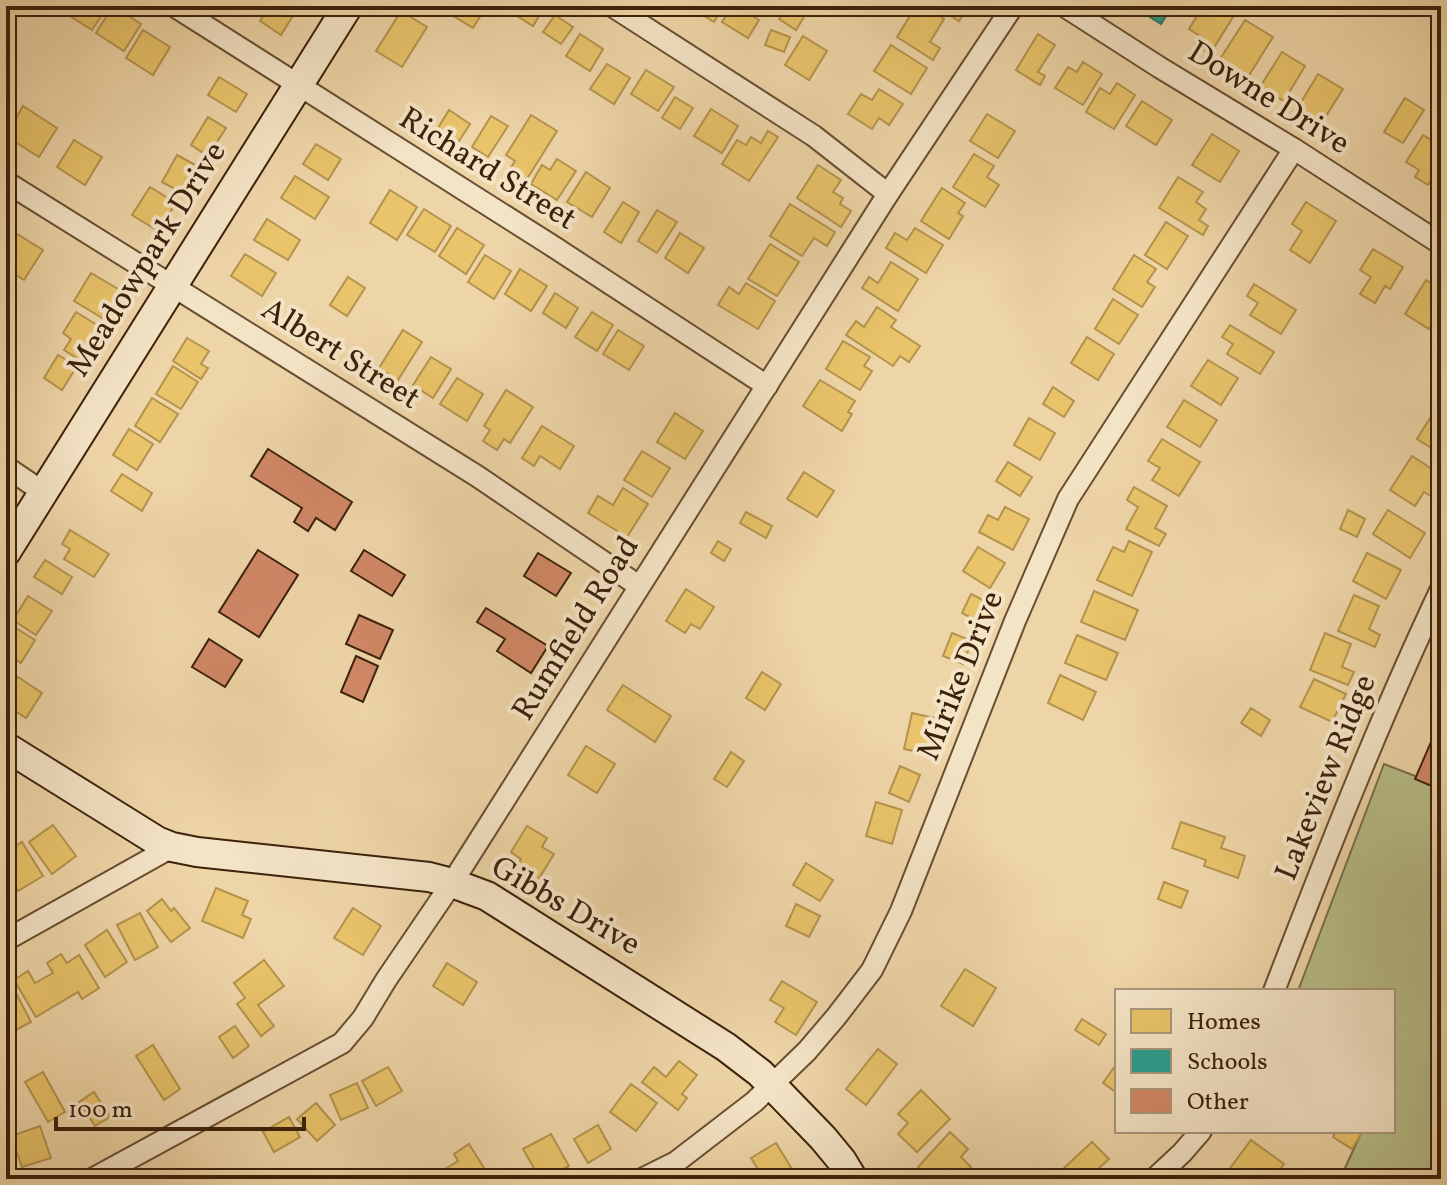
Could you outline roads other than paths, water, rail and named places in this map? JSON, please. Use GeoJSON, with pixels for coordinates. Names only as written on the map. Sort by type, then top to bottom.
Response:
{"type":"FeatureCollection","features":[{"type":"Feature","properties":{"kind":"street","name":"Richard Street"},"geometry":{"type":"LineString","coordinates":[[174,6],[767,386]]}},
{"type":"Feature","properties":{"kind":"street","name":"Meadowpark Drive"},"geometry":{"type":"LineString","coordinates":[[6,552],[348,6]]}},
{"type":"Feature","properties":{"kind":"street"},"geometry":{"type":"LineString","coordinates":[[612,6],[814,136],[888,194]]}},
{"type":"Feature","properties":{"kind":"street","name":"Rumfield Road"},"geometry":{"type":"LineString","coordinates":[[92,1179],[342,1043],[363,1018],[452,883],[888,194],[1013,6]]}},
{"type":"Feature","properties":{"kind":"street","name":"Downe Drive"},"geometry":{"type":"LineString","coordinates":[[1064,6],[1441,244]]}},
{"type":"Feature","properties":{"kind":"street","name":"Mirike Drive"},"geometry":{"type":"LineString","coordinates":[[642,1179],[676,1162],[754,1102],[807,1051],[872,970],[901,911],[1015,621],[1068,499],[1294,149]]}},
{"type":"Feature","properties":{"kind":"street","name":"Albert Street"},"geometry":{"type":"LineString","coordinates":[[6,182],[477,476],[639,586]]}},
{"type":"Feature","properties":{"kind":"street"},"geometry":{"type":"LineString","coordinates":[[6,467],[43,492]]}},
{"type":"Feature","properties":{"kind":"street","name":"Lakeview Ridge"},"geometry":{"type":"LineString","coordinates":[[1275,989],[1334,834],[1441,589]]}},
{"type":"Feature","properties":{"kind":"street","name":"Gibbs Drive"},"geometry":{"type":"LineString","coordinates":[[6,747],[157,841],[172,847],[429,877],[487,896],[726,1047],[760,1073],[823,1138],[853,1179]]}},
{"type":"Feature","properties":{"kind":"street"},"geometry":{"type":"LineString","coordinates":[[6,940],[172,847]]}},
{"type":"Feature","properties":{"kind":"street"},"geometry":{"type":"LineString","coordinates":[[1154,1179],[1199,1133]]}}]}
